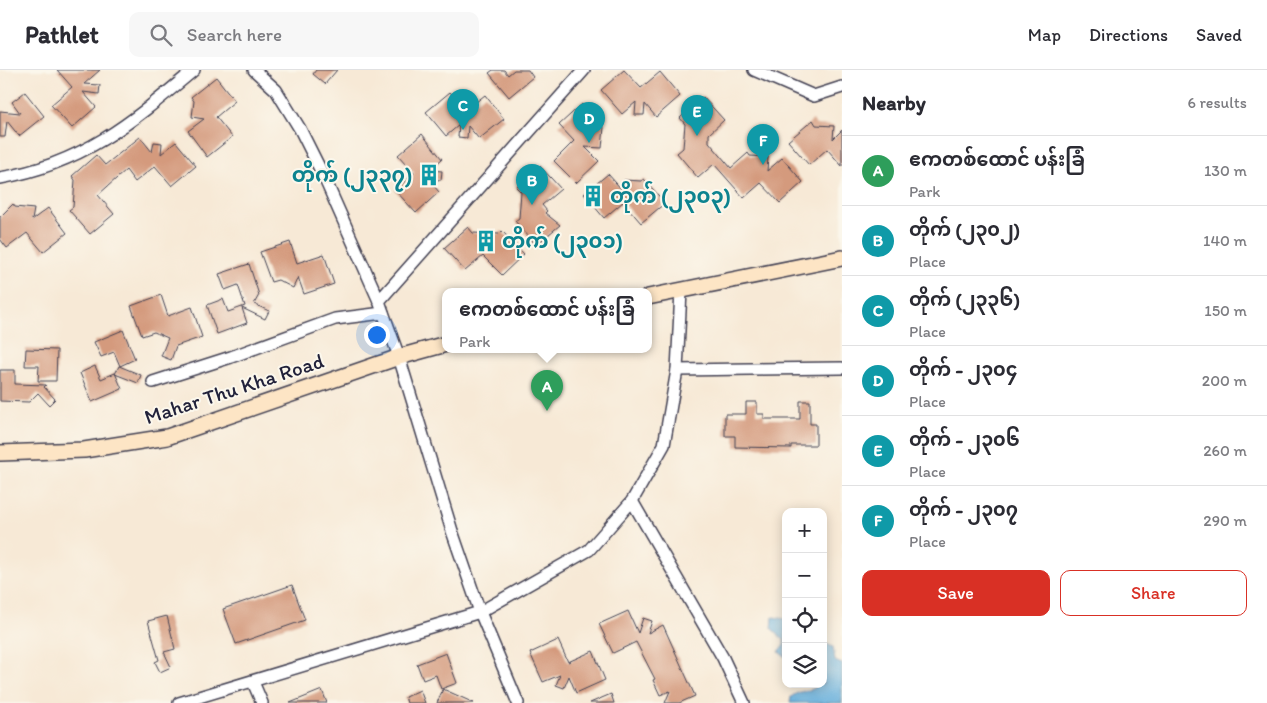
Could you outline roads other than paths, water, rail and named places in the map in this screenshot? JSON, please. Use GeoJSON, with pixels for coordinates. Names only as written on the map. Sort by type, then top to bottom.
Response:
{"type":"FeatureCollection","features":[{"type":"Feature","properties":{"kind":"main road"},"geometry":{"type":"LineString","coordinates":[[652,296],[842,258]]}},
{"type":"Feature","properties":{"kind":"main road","name":"Mahar Thu Kha Road"},"geometry":{"type":"LineString","coordinates":[[0,453],[84,450],[168,436],[399,357],[442,345]]}},
{"type":"Feature","properties":{"kind":"street"},"geometry":{"type":"LineString","coordinates":[[0,178],[55,163],[101,143],[147,109],[194,70]]}},
{"type":"Feature","properties":{"kind":"street"},"geometry":{"type":"LineString","coordinates":[[254,70],[276,90],[300,129],[324,177],[379,301],[399,357],[452,531],[480,612],[518,703]]}},
{"type":"Feature","properties":{"kind":"street"},"geometry":{"type":"LineString","coordinates":[[379,301],[584,70]]}},
{"type":"Feature","properties":{"kind":"street"},"geometry":{"type":"LineString","coordinates":[[754,70],[814,96],[842,87]]}},
{"type":"Feature","properties":{"kind":"street"},"geometry":{"type":"LineString","coordinates":[[179,703],[480,612],[589,550],[632,501],[664,445],[676,370],[681,291]]}},
{"type":"Feature","properties":{"kind":"street"},"geometry":{"type":"LineString","coordinates":[[153,382],[231,357],[335,319],[383,313]]}},
{"type":"Feature","properties":{"kind":"street"},"geometry":{"type":"LineString","coordinates":[[676,370],[842,368]]}},
{"type":"Feature","properties":{"kind":"street"},"geometry":{"type":"LineString","coordinates":[[632,501],[723,658],[744,703]]}},
{"type":"Feature","properties":{"kind":"street"},"geometry":{"type":"LineString","coordinates":[[253,682],[262,703]]}},
{"type":"Feature","properties":{"kind":"water"},"geometry":{"type":"Polygon","coordinates":[[[773,617],[782,618],[782,638],[772,629],[773,617]]]}},
{"type":"Feature","properties":{"kind":"water"},"geometry":{"type":"Polygon","coordinates":[[[827,644],[833,647],[835,661],[842,664],[842,703],[790,703],[791,697],[800,692],[815,688],[827,688],[827,644]]]}},
{"type":"Feature","properties":{"kind":"place","name":"တိုက် (၂၃၃၆)"},"geometry":{"type":"Point","coordinates":[463,130]}},
{"type":"Feature","properties":{"kind":"place","name":"တိုက် - ၂၃၀၆"},"geometry":{"type":"Point","coordinates":[697,136]}},
{"type":"Feature","properties":{"kind":"place","name":"တိုက် - ၂၃၀၄"},"geometry":{"type":"Point","coordinates":[589,143]}},
{"type":"Feature","properties":{"kind":"place","name":"တိုက် - ၂၃၀၇"},"geometry":{"type":"Point","coordinates":[763,165]}},
{"type":"Feature","properties":{"kind":"place","name":"တိုက် (၂၃၃၇)"},"geometry":{"type":"Point","coordinates":[429,175]}},
{"type":"Feature","properties":{"kind":"place","name":"တိုက် (၂၃၀၃)"},"geometry":{"type":"Point","coordinates":[593,196]}},
{"type":"Feature","properties":{"kind":"place","name":"တိုက် (၂၃၀၂)"},"geometry":{"type":"Point","coordinates":[532,205]}},
{"type":"Feature","properties":{"kind":"place","name":"တိုက် (၂၃၀၁)"},"geometry":{"type":"Point","coordinates":[486,241]}},
{"type":"Feature","properties":{"kind":"place","name":"ဧကတစ်ထောင် ပန်းခြံ"},"geometry":{"type":"Point","coordinates":[547,411]}}]}
